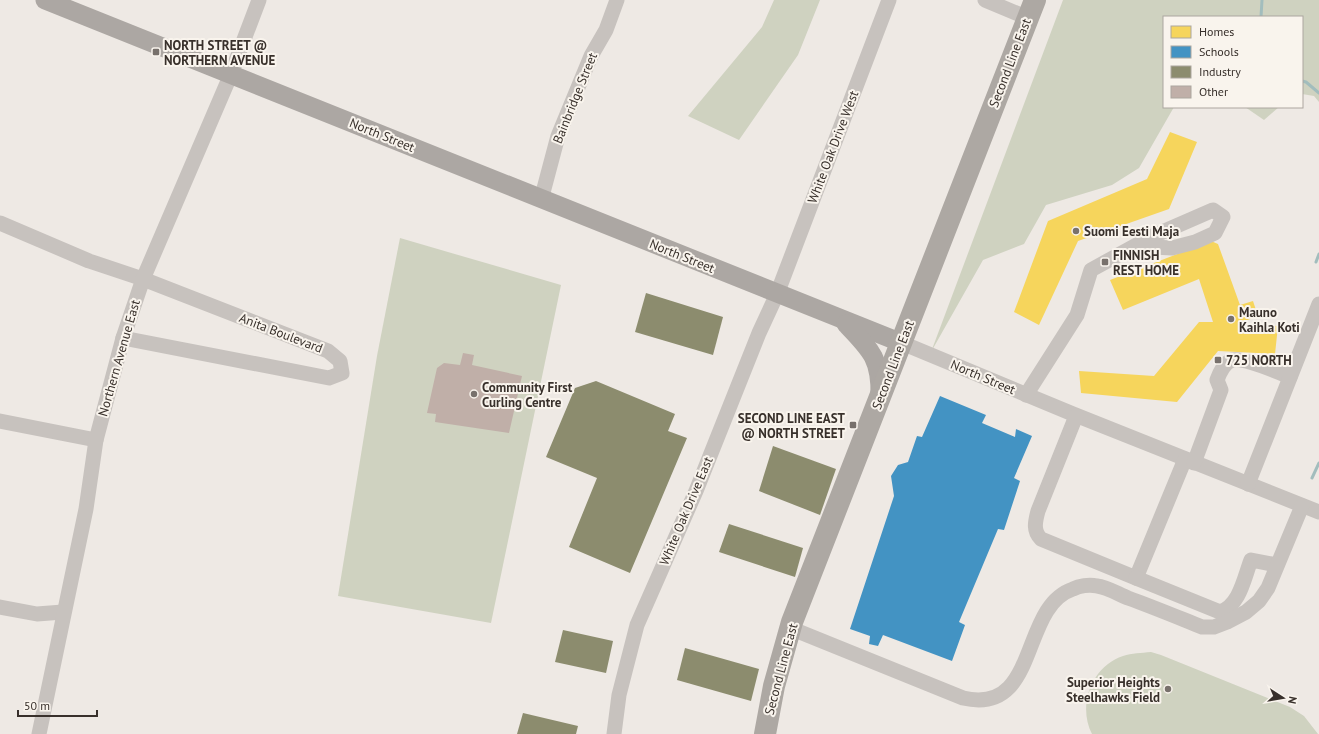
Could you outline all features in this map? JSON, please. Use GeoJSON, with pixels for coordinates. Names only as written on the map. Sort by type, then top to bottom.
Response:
{"type":"FeatureCollection","features":[{"type":"Feature","properties":{"kind":"highway","name":"Second Line East"},"geometry":{"type":"LineString","coordinates":[[765,734],[774,686],[790,628],[1031,9]]}},
{"type":"Feature","properties":{"kind":"main road","name":"North Street"},"geometry":{"type":"LineString","coordinates":[[45,0],[541,200],[902,343]]}},
{"type":"Feature","properties":{"kind":"main road"},"geometry":{"type":"LineString","coordinates":[[841,319],[868,347],[874,356],[880,378],[880,399]]}},
{"type":"Feature","properties":{"kind":"street","name":"Northern Avenue East"},"geometry":{"type":"LineString","coordinates":[[39,734],[63,612],[86,509],[96,440],[123,338],[143,279],[231,74],[259,0]]}},
{"type":"Feature","properties":{"kind":"street","name":"Bainbridge Street"},"geometry":{"type":"LineString","coordinates":[[541,200],[558,136],[591,56],[606,30],[617,0]]}},
{"type":"Feature","properties":{"kind":"street","name":"White Oak Drive West"},"geometry":{"type":"LineString","coordinates":[[777,294],[890,0]]}},
{"type":"Feature","properties":{"kind":"street"},"geometry":{"type":"LineString","coordinates":[[984,0],[1031,9]]}},
{"type":"Feature","properties":{"kind":"street"},"geometry":{"type":"LineString","coordinates":[[1026,395],[1077,314],[1091,270],[1120,254],[1151,237],[1213,210],[1223,217],[1215,233],[1195,242],[1172,248],[1154,247],[1120,254]]}},
{"type":"Feature","properties":{"kind":"street","name":"Anita Boulevard"},"geometry":{"type":"LineString","coordinates":[[0,223],[89,261],[143,279],[328,351],[340,361],[342,373],[329,378],[123,338]]}},
{"type":"Feature","properties":{"kind":"street","name":"White Oak Drive East"},"geometry":{"type":"LineString","coordinates":[[614,734],[619,695],[637,625],[696,491],[759,333],[777,294]]}},
{"type":"Feature","properties":{"kind":"street"},"geometry":{"type":"LineString","coordinates":[[1248,484],[1319,304]]}},
{"type":"Feature","properties":{"kind":"street","name":"North Street"},"geometry":{"type":"LineString","coordinates":[[902,343],[1076,416],[1319,512]]}},
{"type":"Feature","properties":{"kind":"street"},"geometry":{"type":"LineString","coordinates":[[1136,578],[1221,390],[1217,380],[1222,369],[1228,362],[1233,360],[1261,366],[1290,376]]}},
{"type":"Feature","properties":{"kind":"street"},"geometry":{"type":"LineString","coordinates":[[1076,416],[1038,511],[1035,530],[1041,539],[1220,612],[1228,609],[1234,602],[1251,560],[1277,565]]}},
{"type":"Feature","properties":{"kind":"street"},"geometry":{"type":"LineString","coordinates":[[0,421],[96,440]]}},
{"type":"Feature","properties":{"kind":"street"},"geometry":{"type":"LineString","coordinates":[[790,628],[963,698],[975,701],[988,699],[1003,693],[1013,684],[1020,673],[1048,607],[1056,598],[1070,590],[1083,586],[1097,586],[1202,627],[1214,627],[1246,612],[1259,601],[1268,588],[1302,506]]}},
{"type":"Feature","properties":{"kind":"street"},"geometry":{"type":"LineString","coordinates":[[0,607],[37,614],[63,612]]}},
{"type":"Feature","properties":{"kind":"green space"},"geometry":{"type":"Polygon","coordinates":[[[774,0],[820,0],[798,55],[739,140],[688,116],[762,27],[774,0]]]}},
{"type":"Feature","properties":{"kind":"green space"},"geometry":{"type":"Polygon","coordinates":[[[1063,0],[1319,0],[1319,102],[1314,96],[1303,94],[1303,16],[1163,16],[1163,108],[1173,108],[1139,168],[1112,185],[1046,205],[1024,244],[983,260],[931,352],[1063,0]]]}},
{"type":"Feature","properties":{"kind":"green space"},"geometry":{"type":"Polygon","coordinates":[[[1246,108],[1278,108],[1264,120],[1246,108]]]}},
{"type":"Feature","properties":{"kind":"green space"},"geometry":{"type":"Polygon","coordinates":[[[400,238],[561,285],[491,623],[338,596],[377,356],[400,238]]]}},
{"type":"Feature","properties":{"kind":"green space","name":"Superior Heights Steelhawks Field"},"geometry":{"type":"Polygon","coordinates":[[[1151,652],[1290,707],[1304,716],[1318,734],[1092,734],[1086,711],[1090,688],[1096,677],[1103,668],[1112,661],[1123,656],[1151,652]]]}},
{"type":"Feature","properties":{"kind":"building: Homes","name":"Suomi Eesti Maja"},"geometry":{"type":"Polygon","coordinates":[[[1170,132],[1197,142],[1169,209],[1078,241],[1039,325],[1014,312],[1048,221],[1147,179],[1170,132]]]}},
{"type":"Feature","properties":{"kind":"building: Homes","name":"Mauno Kaihla Koti"},"geometry":{"type":"Polygon","coordinates":[[[1211,241],[1218,244],[1240,305],[1253,301],[1257,313],[1255,317],[1238,324],[1278,326],[1275,354],[1218,351],[1177,402],[1081,393],[1079,371],[1154,376],[1199,322],[1213,322],[1199,279],[1123,310],[1110,280],[1211,241]]]}},
{"type":"Feature","properties":{"kind":"building: Schools"},"geometry":{"type":"Polygon","coordinates":[[[940,396],[986,415],[982,423],[1015,437],[1016,429],[1032,436],[1014,478],[1020,481],[1004,530],[998,529],[959,622],[965,625],[952,661],[883,635],[878,646],[869,644],[870,636],[850,629],[894,496],[891,476],[898,465],[908,462],[917,436],[922,437],[940,396]]]}},
{"type":"Feature","properties":{"kind":"building: Industry"},"geometry":{"type":"Polygon","coordinates":[[[646,293],[723,317],[713,355],[635,332],[646,293]]]}},
{"type":"Feature","properties":{"kind":"building: Industry"},"geometry":{"type":"Polygon","coordinates":[[[596,381],[675,414],[668,431],[687,438],[630,573],[569,547],[597,478],[546,457],[575,388],[596,381]]]}},
{"type":"Feature","properties":{"kind":"building: Industry"},"geometry":{"type":"Polygon","coordinates":[[[773,446],[836,469],[820,515],[759,491],[773,446]]]}},
{"type":"Feature","properties":{"kind":"building: Industry"},"geometry":{"type":"Polygon","coordinates":[[[729,524],[803,548],[795,577],[719,552],[729,524]]]}},
{"type":"Feature","properties":{"kind":"building: Industry"},"geometry":{"type":"Polygon","coordinates":[[[563,630],[613,641],[606,673],[555,662],[563,630]]]}},
{"type":"Feature","properties":{"kind":"building: Industry"},"geometry":{"type":"Polygon","coordinates":[[[685,648],[759,669],[751,701],[677,680],[685,648]]]}},
{"type":"Feature","properties":{"kind":"building: Industry"},"geometry":{"type":"Polygon","coordinates":[[[523,713],[578,726],[576,734],[517,734],[523,713]]]}},
{"type":"Feature","properties":{"kind":"building: Other","name":"Community First Curling Centre"},"geometry":{"type":"Polygon","coordinates":[[[463,353],[474,355],[472,365],[522,376],[509,433],[435,422],[436,414],[427,413],[437,368],[444,363],[460,365],[463,353]]]}},
{"type":"Feature","properties":{"kind":"waterway"},"geometry":{"type":"LineString","coordinates":[[1261,16],[1262,0]]}},
{"type":"Feature","properties":{"kind":"waterway"},"geometry":{"type":"LineString","coordinates":[[1303,81],[1319,93]]}},
{"type":"Feature","properties":{"kind":"waterway"},"geometry":{"type":"LineString","coordinates":[[1316,262],[1319,254]]}},
{"type":"Feature","properties":{"kind":"waterway"},"geometry":{"type":"LineString","coordinates":[[1312,478],[1319,463]]}},
{"type":"Feature","properties":{"kind":"place","name":"NORTH STREET @ NORTHERN AVENUE"},"geometry":{"type":"Point","coordinates":[156,52]}},
{"type":"Feature","properties":{"kind":"place","name":"Suomi Eesti Maja"},"geometry":{"type":"Point","coordinates":[1076,231]}},
{"type":"Feature","properties":{"kind":"place","name":"FINNISH REST HOME"},"geometry":{"type":"Point","coordinates":[1105,262]}},
{"type":"Feature","properties":{"kind":"place","name":"Mauno Kaihla Koti"},"geometry":{"type":"Point","coordinates":[1231,319]}},
{"type":"Feature","properties":{"kind":"place","name":"725 NORTH"},"geometry":{"type":"Point","coordinates":[1218,360]}},
{"type":"Feature","properties":{"kind":"place","name":"Community First Curling Centre"},"geometry":{"type":"Point","coordinates":[474,394]}},
{"type":"Feature","properties":{"kind":"place","name":"SECOND LINE EAST @ NORTH STREET"},"geometry":{"type":"Point","coordinates":[853,425]}},
{"type":"Feature","properties":{"kind":"place","name":"Superior Heights Steelhawks Field"},"geometry":{"type":"Point","coordinates":[1168,689]}}]}
